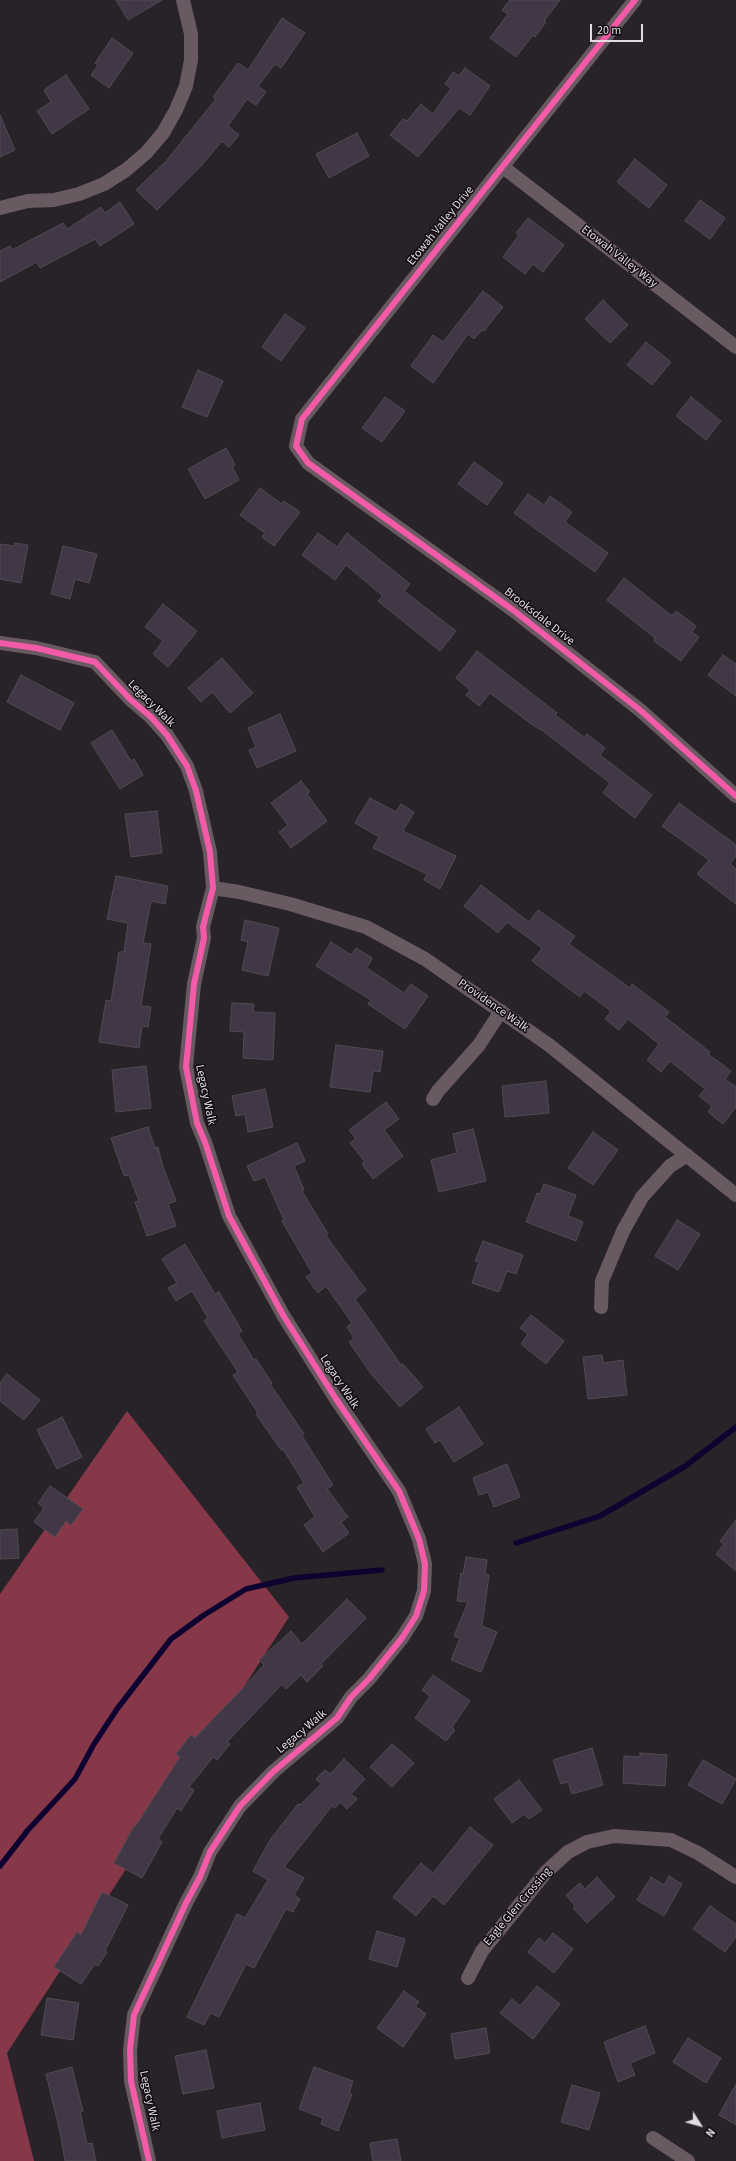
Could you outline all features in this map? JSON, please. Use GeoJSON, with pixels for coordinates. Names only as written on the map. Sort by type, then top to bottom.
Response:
{"type":"FeatureCollection","features":[{"type":"Feature","properties":{"kind":"street"},"geometry":{"type":"LineString","coordinates":[[0,208],[28,201],[54,200],[80,194],[104,184],[126,170],[146,153],[163,133],[176,110],[186,86],[191,60],[191,34],[183,0]]}},
{"type":"Feature","properties":{"kind":"street","name":"Etowah Valley Drive"},"geometry":{"type":"LineString","coordinates":[[317,470],[308,463],[296,446],[302,419],[635,0]]}},
{"type":"Feature","properties":{"kind":"street","name":"Etowah Valley Way"},"geometry":{"type":"LineString","coordinates":[[503,167],[736,347]]}},
{"type":"Feature","properties":{"kind":"street","name":"Brooksdale Drive"},"geometry":{"type":"LineString","coordinates":[[317,470],[513,610],[640,710],[736,796]]}},
{"type":"Feature","properties":{"kind":"street","name":"Legacy Walk"},"geometry":{"type":"LineString","coordinates":[[0,643],[36,648],[95,662],[131,700],[151,717],[167,735],[187,766],[196,791],[210,852],[213,888],[203,927],[204,938],[194,984],[186,1067],[197,1123],[206,1142],[229,1216],[287,1321],[336,1399],[399,1491],[419,1539],[425,1570],[424,1591],[416,1616],[402,1638],[374,1674],[351,1697],[337,1718],[274,1771],[240,1806],[210,1852],[200,1877],[186,1903],[134,2015],[130,2050],[131,2081],[149,2161]]}},
{"type":"Feature","properties":{"kind":"street","name":"Providence Walk"},"geometry":{"type":"LineString","coordinates":[[213,888],[239,892],[290,904],[366,927],[426,959],[549,1045],[736,1195]]}},
{"type":"Feature","properties":{"kind":"street"},"geometry":{"type":"LineString","coordinates":[[433,1099],[438,1091],[479,1045],[501,1011]]}},
{"type":"Feature","properties":{"kind":"street"},"geometry":{"type":"LineString","coordinates":[[601,1307],[602,1281],[627,1224],[642,1197],[670,1166],[687,1155]]}},
{"type":"Feature","properties":{"kind":"street","name":"Eagle Glen Crossing"},"geometry":{"type":"LineString","coordinates":[[468,1978],[482,1951],[546,1872],[568,1852],[587,1842],[614,1836],[671,1840],[736,1877]]}},
{"type":"Feature","properties":{"kind":"street"},"geometry":{"type":"LineString","coordinates":[[653,2138],[688,2161]]}},
{"type":"Feature","properties":{"kind":"shaded area"},"geometry":{"type":"Polygon","coordinates":[[[127,1411],[289,1617],[7,2053],[34,2161],[0,2161],[0,1594],[127,1411]]]}},
{"type":"Feature","properties":{"kind":"building"},"geometry":{"type":"Polygon","coordinates":[[[116,0],[162,0],[128,20],[116,0]]]}},
{"type":"Feature","properties":{"kind":"building"},"geometry":{"type":"Polygon","coordinates":[[[510,0],[560,0],[544,21],[546,22],[535,37],[533,35],[516,57],[490,38],[508,14],[502,10],[510,0]]]}},
{"type":"Feature","properties":{"kind":"building"},"geometry":{"type":"Polygon","coordinates":[[[282,18],[305,33],[281,68],[275,64],[258,86],[266,92],[256,105],[247,99],[228,126],[239,135],[229,147],[222,141],[202,165],[157,210],[136,190],[167,160],[216,99],[213,97],[238,63],[248,70],[282,18]]]}},
{"type":"Feature","properties":{"kind":"building"},"geometry":{"type":"Polygon","coordinates":[[[112,38],[133,53],[109,88],[91,75],[98,65],[95,63],[112,38]]]}},
{"type":"Feature","properties":{"kind":"building"},"geometry":{"type":"Polygon","coordinates":[[[465,68],[490,86],[470,115],[459,108],[418,157],[390,135],[403,119],[407,121],[421,104],[433,114],[451,88],[445,84],[453,72],[459,76],[465,68]]]}},
{"type":"Feature","properties":{"kind":"building"},"geometry":{"type":"Polygon","coordinates":[[[66,75],[89,109],[52,134],[37,111],[51,102],[44,90],[66,75]]]}},
{"type":"Feature","properties":{"kind":"building"},"geometry":{"type":"Polygon","coordinates":[[[0,115],[15,150],[0,157],[0,115]]]}},
{"type":"Feature","properties":{"kind":"building"},"geometry":{"type":"Polygon","coordinates":[[[357,133],[369,156],[329,178],[316,154],[357,133]]]}},
{"type":"Feature","properties":{"kind":"building"},"geometry":{"type":"Polygon","coordinates":[[[635,159],[667,185],[649,208],[617,182],[635,159]]]}},
{"type":"Feature","properties":{"kind":"building"},"geometry":{"type":"Polygon","coordinates":[[[700,200],[725,218],[710,239],[685,221],[700,200]]]}},
{"type":"Feature","properties":{"kind":"building"},"geometry":{"type":"Polygon","coordinates":[[[120,202],[134,224],[100,246],[95,239],[40,268],[37,262],[0,282],[0,251],[10,246],[12,250],[63,223],[67,229],[101,207],[105,213],[120,202]]]}},
{"type":"Feature","properties":{"kind":"building"},"geometry":{"type":"Polygon","coordinates":[[[528,218],[564,245],[543,272],[533,264],[525,274],[503,257],[519,235],[516,233],[528,218]]]}},
{"type":"Feature","properties":{"kind":"building"},"geometry":{"type":"Polygon","coordinates":[[[483,291],[503,307],[484,331],[482,330],[474,339],[468,334],[433,383],[411,366],[433,335],[443,342],[483,291]]]}},
{"type":"Feature","properties":{"kind":"building"},"geometry":{"type":"Polygon","coordinates":[[[603,300],[628,325],[610,343],[585,319],[603,300]]]}},
{"type":"Feature","properties":{"kind":"building"},"geometry":{"type":"Polygon","coordinates":[[[285,314],[305,328],[281,361],[262,347],[285,314]]]}},
{"type":"Feature","properties":{"kind":"building"},"geometry":{"type":"Polygon","coordinates":[[[646,342],[671,362],[652,385],[627,365],[646,342]]]}},
{"type":"Feature","properties":{"kind":"building"},"geometry":{"type":"Polygon","coordinates":[[[198,370],[223,381],[207,417],[182,407],[198,370]]]}},
{"type":"Feature","properties":{"kind":"building"},"geometry":{"type":"Polygon","coordinates":[[[385,397],[405,411],[382,442],[362,428],[385,397]]]}},
{"type":"Feature","properties":{"kind":"building"},"geometry":{"type":"Polygon","coordinates":[[[691,397],[721,421],[706,440],[676,416],[691,397]]]}},
{"type":"Feature","properties":{"kind":"building"},"geometry":{"type":"Polygon","coordinates":[[[226,448],[235,465],[232,466],[239,480],[205,499],[188,469],[226,448]]]}},
{"type":"Feature","properties":{"kind":"building"},"geometry":{"type":"Polygon","coordinates":[[[474,462],[503,483],[487,505],[458,484],[474,462]]]}},
{"type":"Feature","properties":{"kind":"building"},"geometry":{"type":"Polygon","coordinates":[[[260,488],[282,504],[284,501],[300,512],[274,546],[262,537],[265,533],[240,515],[260,488]]]}},
{"type":"Feature","properties":{"kind":"building"},"geometry":{"type":"Polygon","coordinates":[[[528,494],[544,505],[550,496],[572,512],[565,522],[608,553],[595,572],[514,513],[528,494]]]}},
{"type":"Feature","properties":{"kind":"building"},"geometry":{"type":"Polygon","coordinates":[[[318,533],[337,547],[347,533],[410,584],[404,591],[456,631],[440,651],[378,601],[383,596],[346,565],[335,580],[302,555],[318,533]]]}},
{"type":"Feature","properties":{"kind":"building"},"geometry":{"type":"Polygon","coordinates":[[[15,543],[28,545],[21,583],[0,579],[0,544],[14,546],[15,543]]]}},
{"type":"Feature","properties":{"kind":"building"},"geometry":{"type":"Polygon","coordinates":[[[63,546],[97,554],[89,583],[75,579],[70,599],[51,594],[63,546]]]}},
{"type":"Feature","properties":{"kind":"building"},"geometry":{"type":"Polygon","coordinates":[[[624,578],[672,616],[676,611],[696,626],[692,632],[699,637],[681,661],[654,641],[655,638],[607,600],[624,578]]]}},
{"type":"Feature","properties":{"kind":"building"},"geometry":{"type":"Polygon","coordinates":[[[163,604],[197,631],[168,667],[153,654],[163,641],[145,627],[163,604]]]}},
{"type":"Feature","properties":{"kind":"building"},"geometry":{"type":"Polygon","coordinates":[[[477,651],[557,713],[555,715],[584,737],[587,734],[605,748],[600,755],[652,795],[635,818],[603,793],[610,783],[543,731],[490,693],[479,706],[466,695],[470,690],[456,678],[477,651]]]}},
{"type":"Feature","properties":{"kind":"building"},"geometry":{"type":"Polygon","coordinates":[[[723,655],[736,664],[736,696],[708,675],[723,655]]]}},
{"type":"Feature","properties":{"kind":"building"},"geometry":{"type":"Polygon","coordinates":[[[222,658],[253,693],[230,713],[212,692],[201,702],[188,688],[222,658]]]}},
{"type":"Feature","properties":{"kind":"building"},"geometry":{"type":"Polygon","coordinates":[[[21,675],[74,703],[60,730],[7,702],[21,675]]]}},
{"type":"Feature","properties":{"kind":"building"},"geometry":{"type":"Polygon","coordinates":[[[280,714],[296,751],[257,768],[249,750],[256,747],[248,728],[280,714]]]}},
{"type":"Feature","properties":{"kind":"building"},"geometry":{"type":"Polygon","coordinates":[[[112,730],[131,761],[134,759],[143,775],[120,789],[91,743],[112,730]]]}},
{"type":"Feature","properties":{"kind":"building"},"geometry":{"type":"Polygon","coordinates":[[[301,781],[310,792],[307,794],[327,821],[291,848],[279,832],[288,825],[271,803],[301,781]]]}},
{"type":"Feature","properties":{"kind":"building"},"geometry":{"type":"Polygon","coordinates":[[[370,798],[396,812],[401,804],[414,812],[403,831],[456,856],[440,889],[424,880],[427,874],[373,848],[379,837],[355,823],[370,798]]]}},
{"type":"Feature","properties":{"kind":"building"},"geometry":{"type":"Polygon","coordinates":[[[679,803],[736,845],[736,856],[730,864],[736,869],[736,904],[697,874],[709,860],[662,826],[679,803]]]}},
{"type":"Feature","properties":{"kind":"building"},"geometry":{"type":"Polygon","coordinates":[[[157,811],[162,853],[131,857],[125,814],[157,811]]]}},
{"type":"Feature","properties":{"kind":"building"},"geometry":{"type":"Polygon","coordinates":[[[116,876],[168,886],[165,904],[151,901],[143,943],[151,944],[141,1006],[151,1007],[148,1027],[142,1026],[139,1048],[99,1042],[106,1000],[111,1001],[119,952],[124,952],[128,923],[107,919],[116,876]]]}},
{"type":"Feature","properties":{"kind":"building"},"geometry":{"type":"Polygon","coordinates":[[[481,885],[529,922],[538,910],[575,936],[569,944],[630,988],[632,984],[669,1012],[665,1017],[710,1052],[708,1054],[731,1071],[725,1079],[736,1087],[736,1107],[723,1124],[708,1112],[712,1106],[699,1096],[705,1089],[670,1061],[661,1072],[647,1060],[659,1044],[628,1019],[619,1030],[605,1019],[611,1011],[584,991],[580,997],[532,961],[542,948],[507,922],[498,933],[464,906],[481,885]]]}},
{"type":"Feature","properties":{"kind":"building"},"geometry":{"type":"Polygon","coordinates":[[[245,920],[279,928],[268,976],[242,970],[248,942],[241,940],[245,920]]]}},
{"type":"Feature","properties":{"kind":"building"},"geometry":{"type":"Polygon","coordinates":[[[331,942],[351,955],[356,948],[372,958],[367,968],[404,993],[411,984],[428,996],[405,1029],[368,1004],[371,1000],[316,966],[331,942]]]}},
{"type":"Feature","properties":{"kind":"building"},"geometry":{"type":"Polygon","coordinates":[[[232,1003],[254,1004],[253,1012],[275,1013],[273,1060],[243,1058],[244,1032],[230,1031],[232,1003]]]}},
{"type":"Feature","properties":{"kind":"building"},"geometry":{"type":"Polygon","coordinates":[[[336,1045],[383,1051],[380,1072],[373,1071],[370,1092],[330,1087],[336,1045]]]}},
{"type":"Feature","properties":{"kind":"building"},"geometry":{"type":"Polygon","coordinates":[[[146,1066],[151,1108],[116,1112],[112,1070],[146,1066]]]}},
{"type":"Feature","properties":{"kind":"building"},"geometry":{"type":"Polygon","coordinates":[[[546,1081],[549,1113],[505,1117],[502,1086],[546,1081]]]}},
{"type":"Feature","properties":{"kind":"building"},"geometry":{"type":"Polygon","coordinates":[[[265,1089],[273,1127],[248,1132],[245,1114],[236,1116],[232,1096],[265,1089]]]}},
{"type":"Feature","properties":{"kind":"building"},"geometry":{"type":"Polygon","coordinates":[[[386,1102],[399,1119],[384,1130],[403,1156],[373,1179],[362,1164],[365,1162],[350,1143],[356,1139],[349,1130],[386,1102]]]}},
{"type":"Feature","properties":{"kind":"building"},"geometry":{"type":"Polygon","coordinates":[[[148,1127],[155,1148],[158,1147],[162,1164],[176,1201],[168,1204],[176,1226],[147,1236],[135,1202],[139,1201],[129,1175],[124,1176],[111,1138],[148,1127]]]}},
{"type":"Feature","properties":{"kind":"building"},"geometry":{"type":"Polygon","coordinates":[[[473,1129],[486,1181],[439,1192],[431,1160],[457,1153],[453,1134],[473,1129]]]}},
{"type":"Feature","properties":{"kind":"building"},"geometry":{"type":"Polygon","coordinates":[[[593,1132],[618,1150],[593,1185],[568,1168],[593,1132]]]}},
{"type":"Feature","properties":{"kind":"building"},"geometry":{"type":"Polygon","coordinates":[[[297,1143],[305,1161],[294,1166],[304,1190],[302,1191],[328,1234],[326,1236],[366,1290],[355,1299],[401,1365],[403,1364],[423,1387],[400,1407],[372,1375],[349,1342],[354,1338],[347,1327],[352,1323],[326,1286],[318,1293],[306,1277],[312,1273],[282,1221],[284,1220],[265,1177],[254,1181],[247,1166],[297,1143]]]}},
{"type":"Feature","properties":{"kind":"building"},"geometry":{"type":"Polygon","coordinates":[[[544,1184],[576,1195],[568,1216],[583,1222],[576,1241],[526,1222],[537,1193],[540,1194],[544,1184]]]}},
{"type":"Feature","properties":{"kind":"building"},"geometry":{"type":"Polygon","coordinates":[[[677,1220],[700,1234],[678,1270],[655,1256],[677,1220]]]}},
{"type":"Feature","properties":{"kind":"building"},"geometry":{"type":"Polygon","coordinates":[[[483,1241],[523,1255],[516,1274],[507,1271],[499,1292],[472,1283],[479,1262],[475,1261],[483,1241]]]}},
{"type":"Feature","properties":{"kind":"building"},"geometry":{"type":"Polygon","coordinates":[[[185,1244],[215,1294],[219,1292],[242,1331],[238,1334],[254,1360],[256,1359],[272,1383],[270,1384],[304,1434],[302,1436],[333,1485],[327,1489],[348,1517],[341,1522],[349,1533],[323,1552],[304,1525],[315,1517],[297,1487],[304,1483],[283,1449],[281,1450],[256,1414],[258,1413],[233,1375],[238,1372],[204,1321],[208,1318],[192,1291],[176,1301],[168,1288],[177,1283],[162,1259],[185,1244]]]}},
{"type":"Feature","properties":{"kind":"building"},"geometry":{"type":"Polygon","coordinates":[[[531,1315],[564,1341],[546,1364],[521,1344],[528,1334],[520,1328],[531,1315]]]}},
{"type":"Feature","properties":{"kind":"building"},"geometry":{"type":"Polygon","coordinates":[[[602,1355],[603,1363],[623,1360],[627,1395],[588,1399],[583,1357],[602,1355]]]}},
{"type":"Feature","properties":{"kind":"building"},"geometry":{"type":"Polygon","coordinates":[[[7,1374],[40,1400],[24,1420],[0,1401],[0,1383],[7,1374]]]}},
{"type":"Feature","properties":{"kind":"building"},"geometry":{"type":"Polygon","coordinates":[[[459,1407],[483,1444],[454,1462],[440,1440],[435,1443],[426,1429],[459,1407]]]}},
{"type":"Feature","properties":{"kind":"building"},"geometry":{"type":"Polygon","coordinates":[[[62,1417],[82,1457],[57,1469],[37,1430],[62,1417]]]}},
{"type":"Feature","properties":{"kind":"building"},"geometry":{"type":"Polygon","coordinates":[[[507,1464],[520,1497],[494,1507],[488,1492],[479,1495],[473,1478],[507,1464]]]}},
{"type":"Feature","properties":{"kind":"building"},"geometry":{"type":"Polygon","coordinates":[[[50,1486],[83,1509],[71,1525],[66,1521],[55,1537],[34,1522],[44,1508],[38,1503],[50,1486]]]}},
{"type":"Feature","properties":{"kind":"building"},"geometry":{"type":"Polygon","coordinates":[[[736,1520],[736,1571],[716,1554],[724,1544],[720,1541],[736,1520]]]}},
{"type":"Feature","properties":{"kind":"building"},"geometry":{"type":"Polygon","coordinates":[[[17,1529],[19,1558],[0,1559],[0,1530],[17,1529]]]}},
{"type":"Feature","properties":{"kind":"building"},"geometry":{"type":"Polygon","coordinates":[[[466,1557],[487,1560],[485,1574],[489,1575],[482,1626],[497,1632],[481,1672],[451,1660],[460,1638],[454,1636],[468,1602],[457,1601],[461,1573],[463,1574],[466,1557]]]}},
{"type":"Feature","properties":{"kind":"building"},"geometry":{"type":"Polygon","coordinates":[[[347,1599],[366,1618],[321,1664],[323,1666],[307,1682],[301,1675],[286,1689],[282,1684],[227,1742],[230,1744],[217,1760],[213,1757],[189,1787],[194,1790],[181,1811],[177,1808],[158,1839],[162,1842],[142,1878],[114,1863],[134,1826],[135,1827],[180,1757],[176,1754],[191,1735],[195,1738],[264,1665],[259,1660],[291,1631],[302,1644],[347,1599]]]}},
{"type":"Feature","properties":{"kind":"building"},"geometry":{"type":"Polygon","coordinates":[[[433,1675],[470,1701],[452,1727],[455,1730],[446,1741],[415,1718],[430,1696],[422,1690],[433,1675]]]}},
{"type":"Feature","properties":{"kind":"building"},"geometry":{"type":"Polygon","coordinates":[[[392,1744],[414,1763],[392,1787],[370,1767],[392,1744]]]}},
{"type":"Feature","properties":{"kind":"building"},"geometry":{"type":"Polygon","coordinates":[[[592,1748],[603,1785],[572,1794],[568,1782],[561,1784],[553,1760],[592,1748]]]}},
{"type":"Feature","properties":{"kind":"building"},"geometry":{"type":"Polygon","coordinates":[[[640,1753],[667,1755],[665,1786],[623,1783],[624,1756],[640,1757],[640,1753]]]}},
{"type":"Feature","properties":{"kind":"building"},"geometry":{"type":"Polygon","coordinates":[[[344,1759],[365,1779],[351,1794],[357,1799],[347,1809],[340,1802],[335,1808],[332,1806],[284,1867],[304,1878],[294,1895],[300,1899],[293,1912],[286,1909],[254,1968],[246,1964],[219,2017],[210,2013],[204,2025],[187,2017],[237,1914],[245,1918],[268,1880],[253,1871],[270,1840],[298,1804],[300,1805],[321,1784],[316,1779],[325,1770],[330,1774],[344,1759]]]}},
{"type":"Feature","properties":{"kind":"building"},"geometry":{"type":"Polygon","coordinates":[[[703,1760],[736,1779],[722,1804],[688,1785],[703,1760]]]}},
{"type":"Feature","properties":{"kind":"building"},"geometry":{"type":"Polygon","coordinates":[[[519,1780],[542,1810],[529,1819],[524,1814],[512,1823],[494,1799],[519,1780]]]}},
{"type":"Feature","properties":{"kind":"building"},"geometry":{"type":"Polygon","coordinates":[[[470,1827],[493,1845],[444,1905],[433,1896],[416,1916],[393,1897],[421,1863],[433,1873],[470,1827]]]}},
{"type":"Feature","properties":{"kind":"building"},"geometry":{"type":"Polygon","coordinates":[[[669,1876],[682,1884],[664,1916],[637,1900],[651,1877],[664,1885],[669,1876]]]}},
{"type":"Feature","properties":{"kind":"building"},"geometry":{"type":"Polygon","coordinates":[[[597,1877],[615,1897],[587,1923],[573,1908],[575,1906],[566,1895],[580,1883],[585,1889],[597,1877]]]}},
{"type":"Feature","properties":{"kind":"building"},"geometry":{"type":"Polygon","coordinates":[[[102,1892],[128,1905],[105,1951],[107,1952],[98,1966],[95,1964],[81,1984],[54,1967],[77,1932],[81,1935],[102,1892]]]}},
{"type":"Feature","properties":{"kind":"building"},"geometry":{"type":"Polygon","coordinates":[[[710,1906],[736,1924],[736,1937],[725,1952],[693,1929],[710,1906]]]}},
{"type":"Feature","properties":{"kind":"building"},"geometry":{"type":"Polygon","coordinates":[[[377,1931],[405,1939],[397,1967],[369,1959],[377,1931]]]}},
{"type":"Feature","properties":{"kind":"building"},"geometry":{"type":"Polygon","coordinates":[[[553,1933],[573,1949],[554,1973],[528,1952],[539,1938],[545,1943],[553,1933]]]}},
{"type":"Feature","properties":{"kind":"building"},"geometry":{"type":"Polygon","coordinates":[[[537,1986],[560,2004],[533,2039],[500,2013],[512,1999],[520,2006],[537,1986]]]}},
{"type":"Feature","properties":{"kind":"building"},"geometry":{"type":"Polygon","coordinates":[[[404,1991],[419,2002],[415,2006],[426,2014],[403,2047],[377,2028],[404,1991]]]}},
{"type":"Feature","properties":{"kind":"building"},"geometry":{"type":"Polygon","coordinates":[[[47,1998],[79,2003],[73,2040],[41,2035],[47,1998]]]}},
{"type":"Feature","properties":{"kind":"building"},"geometry":{"type":"Polygon","coordinates":[[[645,2026],[655,2053],[630,2063],[635,2075],[618,2082],[604,2042],[645,2026]]]}},
{"type":"Feature","properties":{"kind":"building"},"geometry":{"type":"Polygon","coordinates":[[[486,2028],[490,2053],[455,2059],[451,2034],[486,2028]]]}},
{"type":"Feature","properties":{"kind":"building"},"geometry":{"type":"Polygon","coordinates":[[[688,2038],[721,2058],[706,2083],[673,2062],[688,2038]]]}},
{"type":"Feature","properties":{"kind":"building"},"geometry":{"type":"Polygon","coordinates":[[[206,2050],[214,2088],[183,2094],[175,2056],[206,2050]]]}},
{"type":"Feature","properties":{"kind":"building"},"geometry":{"type":"Polygon","coordinates":[[[72,2067],[83,2111],[80,2111],[87,2144],[92,2143],[96,2161],[65,2161],[60,2132],[46,2074],[72,2067]]]}},
{"type":"Feature","properties":{"kind":"building"},"geometry":{"type":"Polygon","coordinates":[[[314,2067],[353,2081],[349,2093],[352,2094],[338,2131],[321,2124],[323,2118],[299,2109],[314,2067]]]}},
{"type":"Feature","properties":{"kind":"building"},"geometry":{"type":"Polygon","coordinates":[[[736,2084],[736,2125],[719,2115],[736,2084]]]}},
{"type":"Feature","properties":{"kind":"building"},"geometry":{"type":"Polygon","coordinates":[[[572,2085],[600,2093],[589,2130],[561,2122],[572,2085]]]}},
{"type":"Feature","properties":{"kind":"building"},"geometry":{"type":"Polygon","coordinates":[[[260,2103],[265,2130],[222,2138],[217,2111],[260,2103]]]}},
{"type":"Feature","properties":{"kind":"building"},"geometry":{"type":"Polygon","coordinates":[[[397,2139],[401,2161],[373,2161],[370,2143],[397,2139]]]}},
{"type":"Feature","properties":{"kind":"waterway"},"geometry":{"type":"LineString","coordinates":[[516,1543],[600,1516],[684,1467],[736,1427]]}},
{"type":"Feature","properties":{"kind":"waterway"},"geometry":{"type":"LineString","coordinates":[[0,1866],[28,1830],[75,1779],[94,1744],[117,1709],[171,1639],[204,1615],[246,1589],[294,1578],[382,1570]]}},
{"type":"Feature","properties":{"kind":"cycle path"},"geometry":{"type":"LineString","coordinates":[[635,0],[302,419],[296,446],[308,463],[513,610],[640,710],[736,796]]}},
{"type":"Feature","properties":{"kind":"cycle path"},"geometry":{"type":"LineString","coordinates":[[0,643],[36,648],[95,662],[131,700],[151,717],[167,735],[187,766],[196,791],[210,852],[213,888],[203,927],[204,938],[194,984],[186,1067],[197,1123],[205,1142],[229,1216],[283,1315],[336,1399],[399,1491],[419,1539],[425,1564],[424,1591],[416,1616],[402,1638],[369,1679],[351,1697],[337,1718],[274,1771],[240,1806],[210,1852],[200,1877],[186,1903],[134,2015],[130,2050],[131,2081],[149,2161]]}}]}
